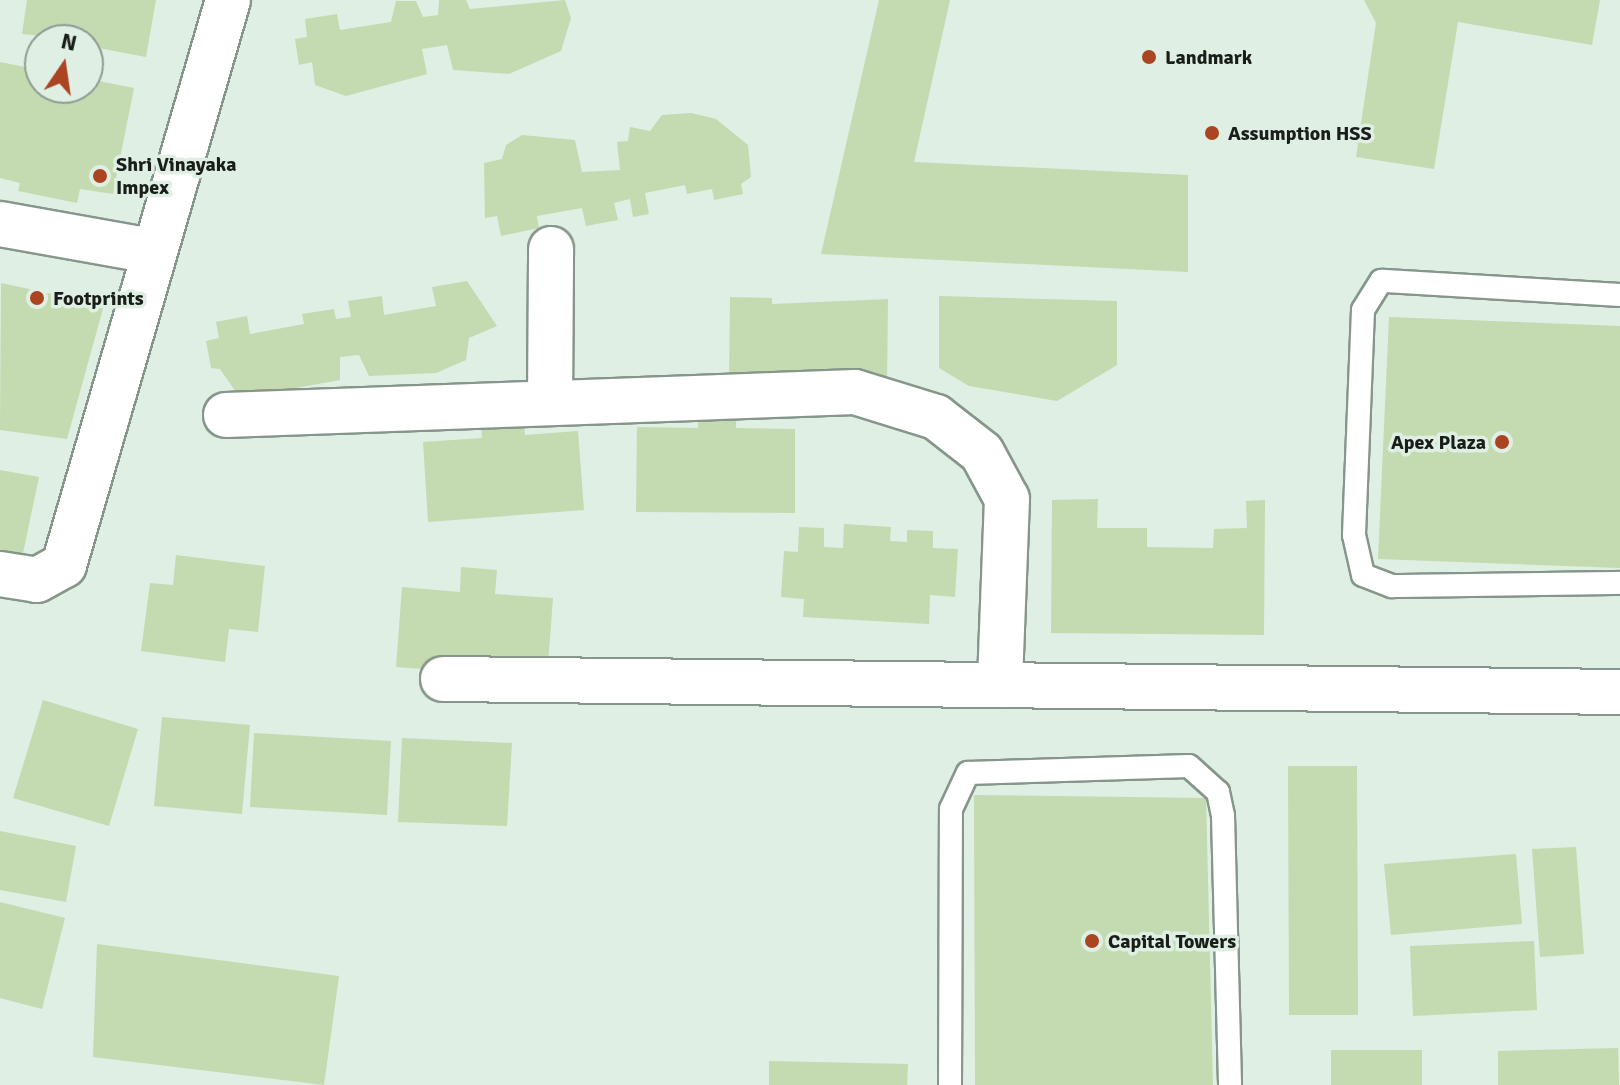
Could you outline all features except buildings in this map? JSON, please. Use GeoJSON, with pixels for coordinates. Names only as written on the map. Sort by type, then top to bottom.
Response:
{"type":"FeatureCollection","features":[{"type":"Feature","properties":{"kind":"street"},"geometry":{"type":"LineString","coordinates":[[0,574],[37,580],[64,565],[152,251],[228,0]]}},
{"type":"Feature","properties":{"kind":"street"},"geometry":{"type":"LineString","coordinates":[[0,224],[152,251]]}},
{"type":"Feature","properties":{"kind":"street"},"geometry":{"type":"LineString","coordinates":[[550,403],[551,249]]}},
{"type":"Feature","properties":{"kind":"street"},"geometry":{"type":"LineString","coordinates":[[226,415],[855,392],[936,417],[982,453],[1007,499],[1000,685]]}},
{"type":"Feature","properties":{"kind":"street"},"geometry":{"type":"LineString","coordinates":[[443,679],[1620,692]]}},
{"type":"Feature","properties":{"kind":"lane"},"geometry":{"type":"LineString","coordinates":[[1620,295],[1381,281],[1363,310],[1354,548],[1363,575],[1392,586],[1620,583]]}},
{"type":"Feature","properties":{"kind":"lane"},"geometry":{"type":"LineString","coordinates":[[950,1085],[951,809],[968,773],[1189,766],[1218,792],[1223,816],[1230,1085]]}},
{"type":"Feature","properties":{"kind":"place","name":"Landmark"},"geometry":{"type":"Point","coordinates":[1149,57]}},
{"type":"Feature","properties":{"kind":"place","name":"Assumption HSS"},"geometry":{"type":"Point","coordinates":[1212,133]}},
{"type":"Feature","properties":{"kind":"place","name":"Shri Vinayaka Impex"},"geometry":{"type":"Point","coordinates":[100,176]}},
{"type":"Feature","properties":{"kind":"place","name":"Footprints"},"geometry":{"type":"Point","coordinates":[37,298]}},
{"type":"Feature","properties":{"kind":"place","name":"Apex Plaza"},"geometry":{"type":"Point","coordinates":[1502,442]}},
{"type":"Feature","properties":{"kind":"place","name":"Capital Towers"},"geometry":{"type":"Point","coordinates":[1092,941]}}]}
